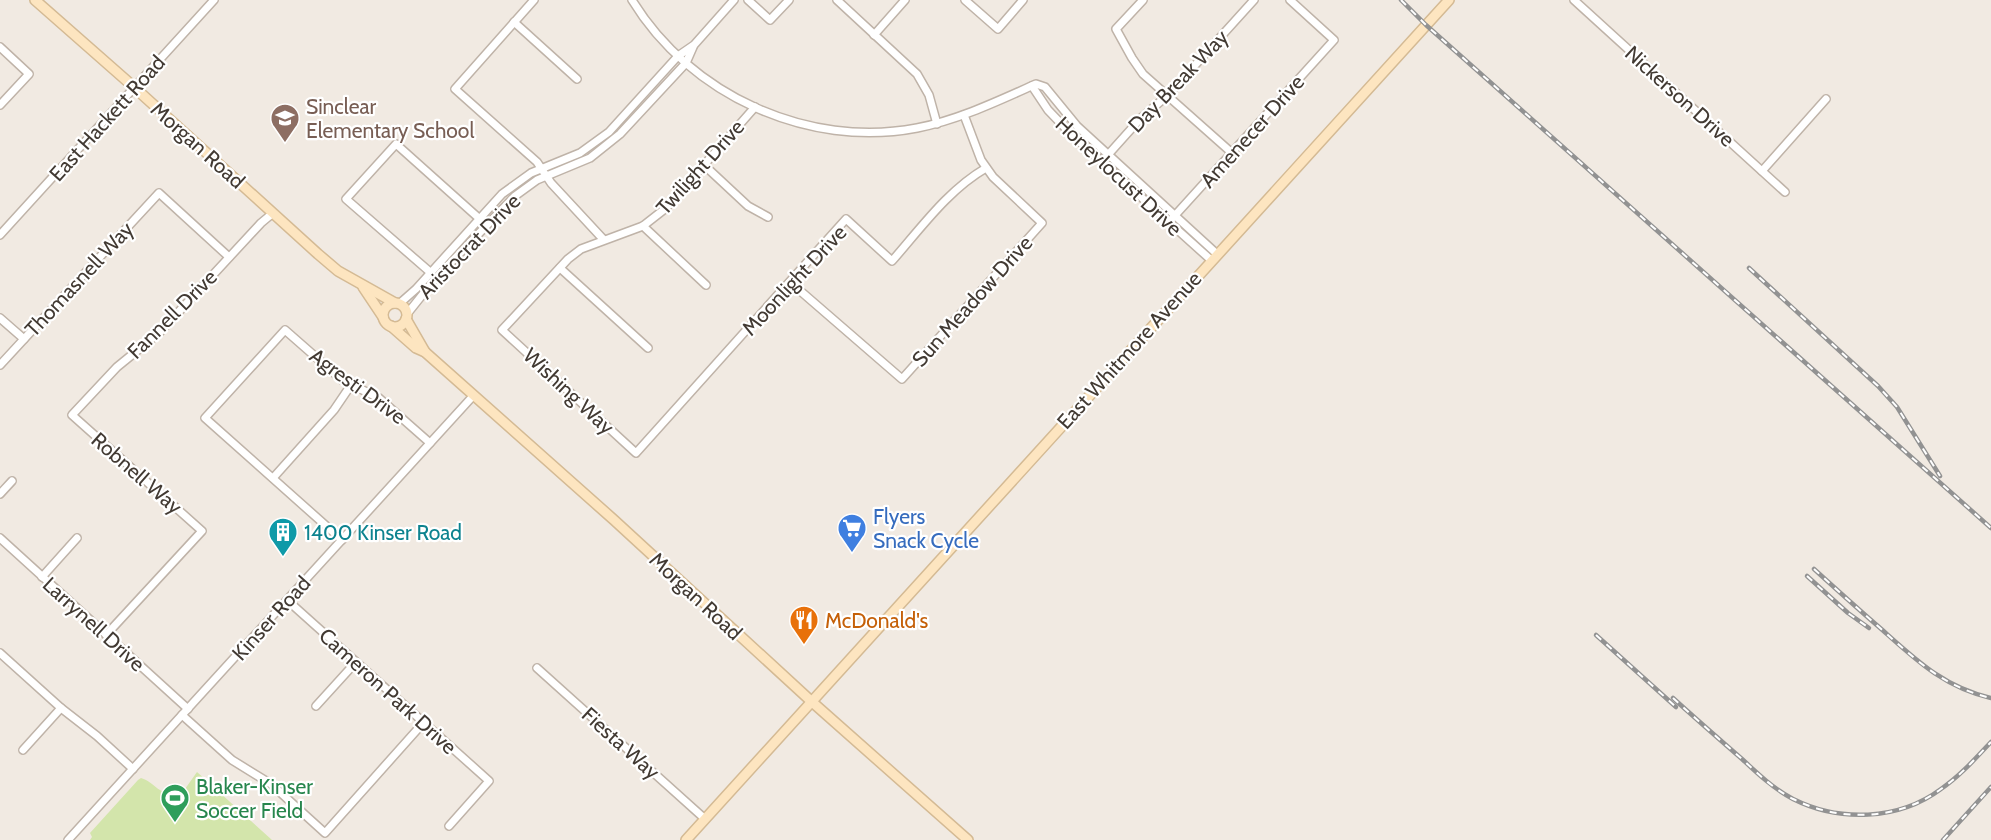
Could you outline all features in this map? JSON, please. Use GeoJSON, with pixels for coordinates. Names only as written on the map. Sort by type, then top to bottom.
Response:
{"type":"FeatureCollection","features":[{"type":"Feature","properties":{"kind":"street","name":"Morgan Road"},"geometry":{"type":"LineString","coordinates":[[35,0],[331,265],[363,286],[397,304]]}},
{"type":"Feature","properties":{"kind":"street","name":"East Hackett Road"},"geometry":{"type":"LineString","coordinates":[[0,235],[214,0]]}},
{"type":"Feature","properties":{"kind":"street"},"geometry":{"type":"LineString","coordinates":[[534,0],[455,89],[531,157],[603,239]]}},
{"type":"Feature","properties":{"kind":"street"},"geometry":{"type":"LineString","coordinates":[[632,0],[654,30],[678,56],[719,88],[755,107],[801,125],[847,132],[893,132],[937,124],[1034,85]]}},
{"type":"Feature","properties":{"kind":"street","name":"Aristocrat Drive"},"geometry":{"type":"LineString","coordinates":[[397,304],[416,289],[479,218],[511,188],[531,173],[580,153],[609,132],[678,56],[694,45],[734,0]]}},
{"type":"Feature","properties":{"kind":"street"},"geometry":{"type":"LineString","coordinates":[[748,0],[770,20],[789,0]]}},
{"type":"Feature","properties":{"kind":"street"},"geometry":{"type":"LineString","coordinates":[[837,0],[910,67],[930,95],[937,124]]}},
{"type":"Feature","properties":{"kind":"street"},"geometry":{"type":"LineString","coordinates":[[874,35],[905,0]]}},
{"type":"Feature","properties":{"kind":"street"},"geometry":{"type":"LineString","coordinates":[[965,0],[998,29],[1023,0]]}},
{"type":"Feature","properties":{"kind":"street"},"geometry":{"type":"LineString","coordinates":[[1143,0],[1116,29],[1132,58],[1143,74],[1232,153]]}},
{"type":"Feature","properties":{"kind":"street","name":"Day Break Way"},"geometry":{"type":"LineString","coordinates":[[1102,162],[1142,118],[1168,95],[1254,0]]}},
{"type":"Feature","properties":{"kind":"street","name":"Amenecer Drive"},"geometry":{"type":"LineString","coordinates":[[1169,222],[1334,40],[1290,0]]}},
{"type":"Feature","properties":{"kind":"street","name":"East Whitmore Avenue"},"geometry":{"type":"LineString","coordinates":[[686,840],[1449,0]]}},
{"type":"Feature","properties":{"kind":"street","name":"Nickerson Drive"},"geometry":{"type":"LineString","coordinates":[[1574,0],[1785,192]]}},
{"type":"Feature","properties":{"kind":"street"},"geometry":{"type":"LineString","coordinates":[[514,22],[577,79]]}},
{"type":"Feature","properties":{"kind":"street","name":"Aristocrat Drive"},"geometry":{"type":"LineString","coordinates":[[407,316],[435,279],[486,224],[521,191],[537,180],[590,158],[605,148],[686,63],[694,45]]}},
{"type":"Feature","properties":{"kind":"street"},"geometry":{"type":"LineString","coordinates":[[0,47],[29,74],[0,105]]}},
{"type":"Feature","properties":{"kind":"street","name":"Honeylocust Drive"},"geometry":{"type":"LineString","coordinates":[[1034,85],[1045,87],[1065,113],[1175,215],[1214,257]]}},
{"type":"Feature","properties":{"kind":"street","name":"Honeylocust Drive"},"geometry":{"type":"LineString","coordinates":[[1034,85],[1048,110],[1071,134],[1169,222],[1214,257]]}},
{"type":"Feature","properties":{"kind":"street"},"geometry":{"type":"LineString","coordinates":[[1762,171],[1826,99]]}},
{"type":"Feature","properties":{"kind":"street","name":"Twilight Drive"},"geometry":{"type":"LineString","coordinates":[[502,330],[581,249],[643,226],[666,208],[755,107]]}},
{"type":"Feature","properties":{"kind":"street"},"geometry":{"type":"LineString","coordinates":[[964,115],[976,149],[986,168]]}},
{"type":"Feature","properties":{"kind":"street"},"geometry":{"type":"LineString","coordinates":[[430,272],[346,199],[396,144],[486,224]]}},
{"type":"Feature","properties":{"kind":"street"},"geometry":{"type":"LineString","coordinates":[[704,165],[748,206],[768,217]]}},
{"type":"Feature","properties":{"kind":"street","name":"Sun Meadow Drive"},"geometry":{"type":"LineString","coordinates":[[790,282],[902,379],[1042,223],[998,184],[986,168]]}},
{"type":"Feature","properties":{"kind":"street","name":"Moonlight Drive"},"geometry":{"type":"LineString","coordinates":[[636,453],[846,219],[892,261],[968,178],[986,168]]}},
{"type":"Feature","properties":{"kind":"street","name":"Thomasnell Way"},"geometry":{"type":"LineString","coordinates":[[0,365],[159,193],[229,257]]}},
{"type":"Feature","properties":{"kind":"street","name":"Fannell Drive"},"geometry":{"type":"LineString","coordinates":[[72,415],[117,367],[160,332],[273,213]]}},
{"type":"Feature","properties":{"kind":"street"},"geometry":{"type":"LineString","coordinates":[[643,226],[706,285]]}},
{"type":"Feature","properties":{"kind":"street"},"geometry":{"type":"LineString","coordinates":[[560,268],[648,348]]}},
{"type":"Feature","properties":{"kind":"street","name":"Morgan Road"},"geometry":{"type":"LineString","coordinates":[[363,286],[384,318]]}},
{"type":"Feature","properties":{"kind":"street"},"geometry":{"type":"LineString","coordinates":[[397,304],[405,308],[407,316],[398,327],[391,326],[384,318],[386,308],[397,304]]}},
{"type":"Feature","properties":{"kind":"street","name":"Morgan Road"},"geometry":{"type":"LineString","coordinates":[[407,316],[425,352]]}},
{"type":"Feature","properties":{"kind":"street"},"geometry":{"type":"LineString","coordinates":[[0,318],[24,339]]}},
{"type":"Feature","properties":{"kind":"street","name":"Morgan Road"},"geometry":{"type":"LineString","coordinates":[[391,326],[416,348],[425,352],[614,520],[811,701],[968,840]]}},
{"type":"Feature","properties":{"kind":"street","name":"Agresti Drive"},"geometry":{"type":"LineString","coordinates":[[273,478],[205,418],[285,330],[334,374],[351,386],[379,398],[430,443]]}},
{"type":"Feature","properties":{"kind":"street","name":"Wishing Way"},"geometry":{"type":"LineString","coordinates":[[502,330],[636,453]]}},
{"type":"Feature","properties":{"kind":"street"},"geometry":{"type":"LineString","coordinates":[[342,540],[273,478],[334,410],[351,386]]}},
{"type":"Feature","properties":{"kind":"street","name":"Kinser Road"},"geometry":{"type":"LineString","coordinates":[[68,840],[473,396]]}},
{"type":"Feature","properties":{"kind":"street","name":"Robnell Way"},"geometry":{"type":"LineString","coordinates":[[72,415],[202,531],[106,635]]}},
{"type":"Feature","properties":{"kind":"street"},"geometry":{"type":"LineString","coordinates":[[0,494],[12,481]]}},
{"type":"Feature","properties":{"kind":"street","name":"Larrynell Drive"},"geometry":{"type":"LineString","coordinates":[[0,538],[188,709]]}},
{"type":"Feature","properties":{"kind":"street"},"geometry":{"type":"LineString","coordinates":[[42,577],[77,538]]}},
{"type":"Feature","properties":{"kind":"street","name":"Cameron Park Drive"},"geometry":{"type":"LineString","coordinates":[[287,600],[489,781],[449,826]]}},
{"type":"Feature","properties":{"kind":"street"},"geometry":{"type":"LineString","coordinates":[[0,653],[61,708],[98,736],[133,769]]}},
{"type":"Feature","properties":{"kind":"street"},"geometry":{"type":"LineString","coordinates":[[316,706],[356,662]]}},
{"type":"Feature","properties":{"kind":"street","name":"Fiesta Way"},"geometry":{"type":"LineString","coordinates":[[537,668],[705,819]]}},
{"type":"Feature","properties":{"kind":"street"},"geometry":{"type":"LineString","coordinates":[[23,750],[61,708]]}},
{"type":"Feature","properties":{"kind":"street"},"geometry":{"type":"LineString","coordinates":[[182,715],[238,765],[271,784],[325,832],[424,722]]}},
{"type":"Feature","properties":{"kind":"green space"},"geometry":{"type":"Polygon","coordinates":[[[197,772],[272,840],[90,840],[92,837],[90,833],[141,778],[163,792],[174,794],[185,789],[197,772]]]}},
{"type":"Feature","properties":{"kind":"railway"},"geometry":{"type":"LineString","coordinates":[[1401,0],[1426,25],[1991,528]]}},
{"type":"Feature","properties":{"kind":"railway"},"geometry":{"type":"LineString","coordinates":[[1749,268],[1878,386],[1897,407],[1940,476]]}},
{"type":"Feature","properties":{"kind":"railway"},"geometry":{"type":"LineString","coordinates":[[1814,569],[1905,650],[1931,670],[1958,687],[1991,698]]}},
{"type":"Feature","properties":{"kind":"railway"},"geometry":{"type":"LineString","coordinates":[[1807,576],[1848,613],[1869,628]]}},
{"type":"Feature","properties":{"kind":"railway"},"geometry":{"type":"LineString","coordinates":[[1596,635],[1676,707]]}},
{"type":"Feature","properties":{"kind":"railway"},"geometry":{"type":"LineString","coordinates":[[1673,698],[1779,791],[1793,799],[1829,812],[1868,815],[1906,807],[1924,800],[1955,779],[1991,742]]}},
{"type":"Feature","properties":{"kind":"railway"},"geometry":{"type":"LineString","coordinates":[[1943,840],[1991,787]]}},
{"type":"Feature","properties":{"kind":"place","name":"Sinclear Elementary School"},"geometry":{"type":"Point","coordinates":[285,144]}},
{"type":"Feature","properties":{"kind":"place","name":"Flyers Snack Cycle"},"geometry":{"type":"Point","coordinates":[852,554]}},
{"type":"Feature","properties":{"kind":"place","name":"1400 Kinser Road"},"geometry":{"type":"Point","coordinates":[283,558]}},
{"type":"Feature","properties":{"kind":"place","name":"McDonald's"},"geometry":{"type":"Point","coordinates":[804,646]}},
{"type":"Feature","properties":{"kind":"place","name":"Blaker-Kinser Soccer Field"},"geometry":{"type":"Point","coordinates":[175,824]}}]}
